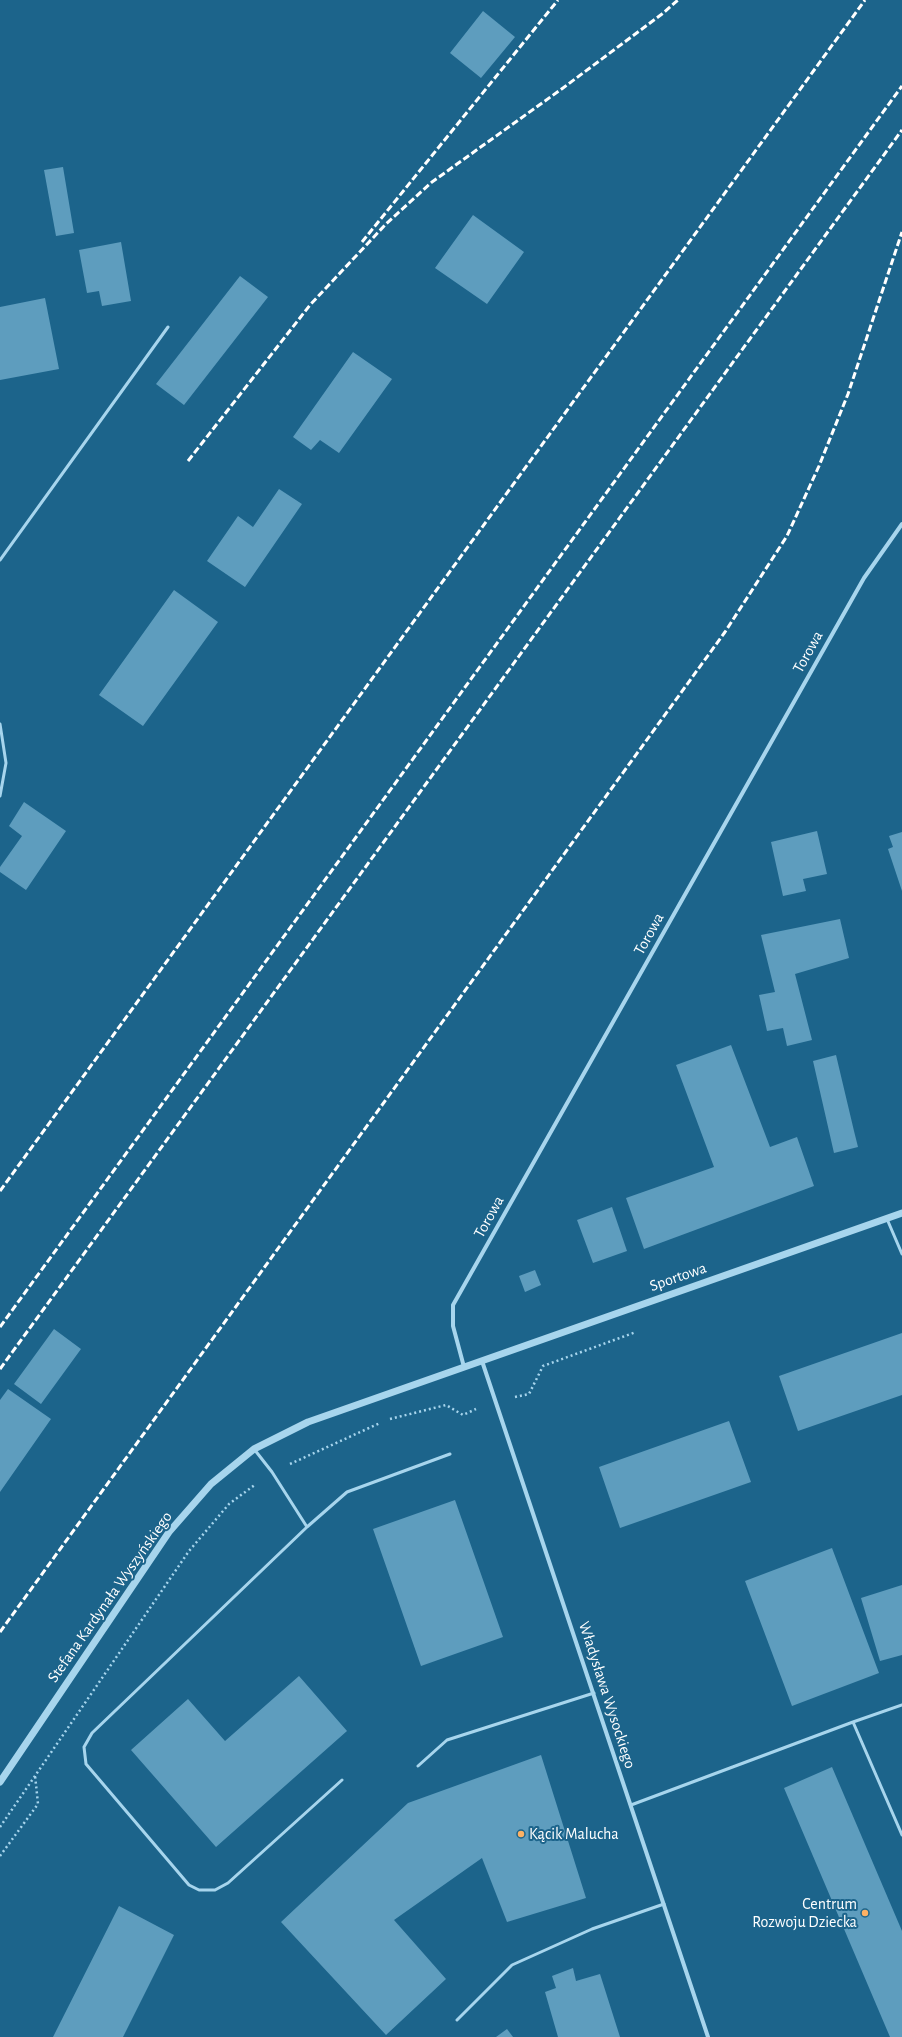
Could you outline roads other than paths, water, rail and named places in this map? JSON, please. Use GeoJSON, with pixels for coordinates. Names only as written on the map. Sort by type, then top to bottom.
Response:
{"type":"FeatureCollection","features":[{"type":"Feature","properties":{"kind":"street","name":"Torowa"},"geometry":{"type":"LineString","coordinates":[[464,1367],[453,1326],[453,1305],[864,578],[902,524]]}},
{"type":"Feature","properties":{"kind":"street","name":"Sportowa"},"geometry":{"type":"LineString","coordinates":[[464,1367],[902,1213]]}},
{"type":"Feature","properties":{"kind":"street","name":"Władysława Wysockiego"},"geometry":{"type":"LineString","coordinates":[[482,1360],[708,2037]]}},
{"type":"Feature","properties":{"kind":"street","name":"Stefana Kardynała Wyszyńskiego"},"geometry":{"type":"LineString","coordinates":[[0,1782],[168,1532],[211,1484],[254,1450],[308,1422],[464,1367]]}},
{"type":"Feature","properties":{"kind":"lane"},"geometry":{"type":"LineString","coordinates":[[0,560],[168,327]]}},
{"type":"Feature","properties":{"kind":"lane"},"geometry":{"type":"LineString","coordinates":[[0,724],[6,763],[0,796]]}},
{"type":"Feature","properties":{"kind":"lane"},"geometry":{"type":"LineString","coordinates":[[887,1218],[902,1254]]}},
{"type":"Feature","properties":{"kind":"lane"},"geometry":{"type":"LineString","coordinates":[[254,1450],[272,1472],[307,1527]]}},
{"type":"Feature","properties":{"kind":"lane"},"geometry":{"type":"LineString","coordinates":[[342,1780],[228,1883],[215,1890],[200,1890],[189,1886],[86,1764],[84,1747],[92,1732],[307,1527],[347,1492],[450,1454]]}},
{"type":"Feature","properties":{"kind":"lane"},"geometry":{"type":"LineString","coordinates":[[418,1766],[447,1740],[594,1693]]}},
{"type":"Feature","properties":{"kind":"lane"},"geometry":{"type":"LineString","coordinates":[[631,1805],[902,1705]]}},
{"type":"Feature","properties":{"kind":"lane"},"geometry":{"type":"LineString","coordinates":[[853,1722],[902,1835]]}},
{"type":"Feature","properties":{"kind":"lane"},"geometry":{"type":"LineString","coordinates":[[457,2020],[512,1965],[592,1929],[664,1904]]}},
{"type":"Feature","properties":{"kind":"railway"},"geometry":{"type":"LineString","coordinates":[[362,242],[558,0]]}},
{"type":"Feature","properties":{"kind":"railway"},"geometry":{"type":"LineString","coordinates":[[188,461],[310,305],[386,224],[432,182],[563,88],[662,14],[678,0]]}},
{"type":"Feature","properties":{"kind":"railway"},"geometry":{"type":"LineString","coordinates":[[0,1191],[865,0]]}},
{"type":"Feature","properties":{"kind":"railway"},"geometry":{"type":"LineString","coordinates":[[0,1327],[902,86]]}},
{"type":"Feature","properties":{"kind":"railway"},"geometry":{"type":"LineString","coordinates":[[0,1369],[902,130]]}},
{"type":"Feature","properties":{"kind":"railway"},"geometry":{"type":"LineString","coordinates":[[0,1632],[725,632],[787,536],[819,466],[848,394],[902,232]]}},
{"type":"Feature","properties":{"kind":"place","name":"Kącik Malucha"},"geometry":{"type":"Point","coordinates":[521,1834]}},
{"type":"Feature","properties":{"kind":"place","name":"Centrum Rozwoju Dziecka"},"geometry":{"type":"Point","coordinates":[865,1913]}}]}
